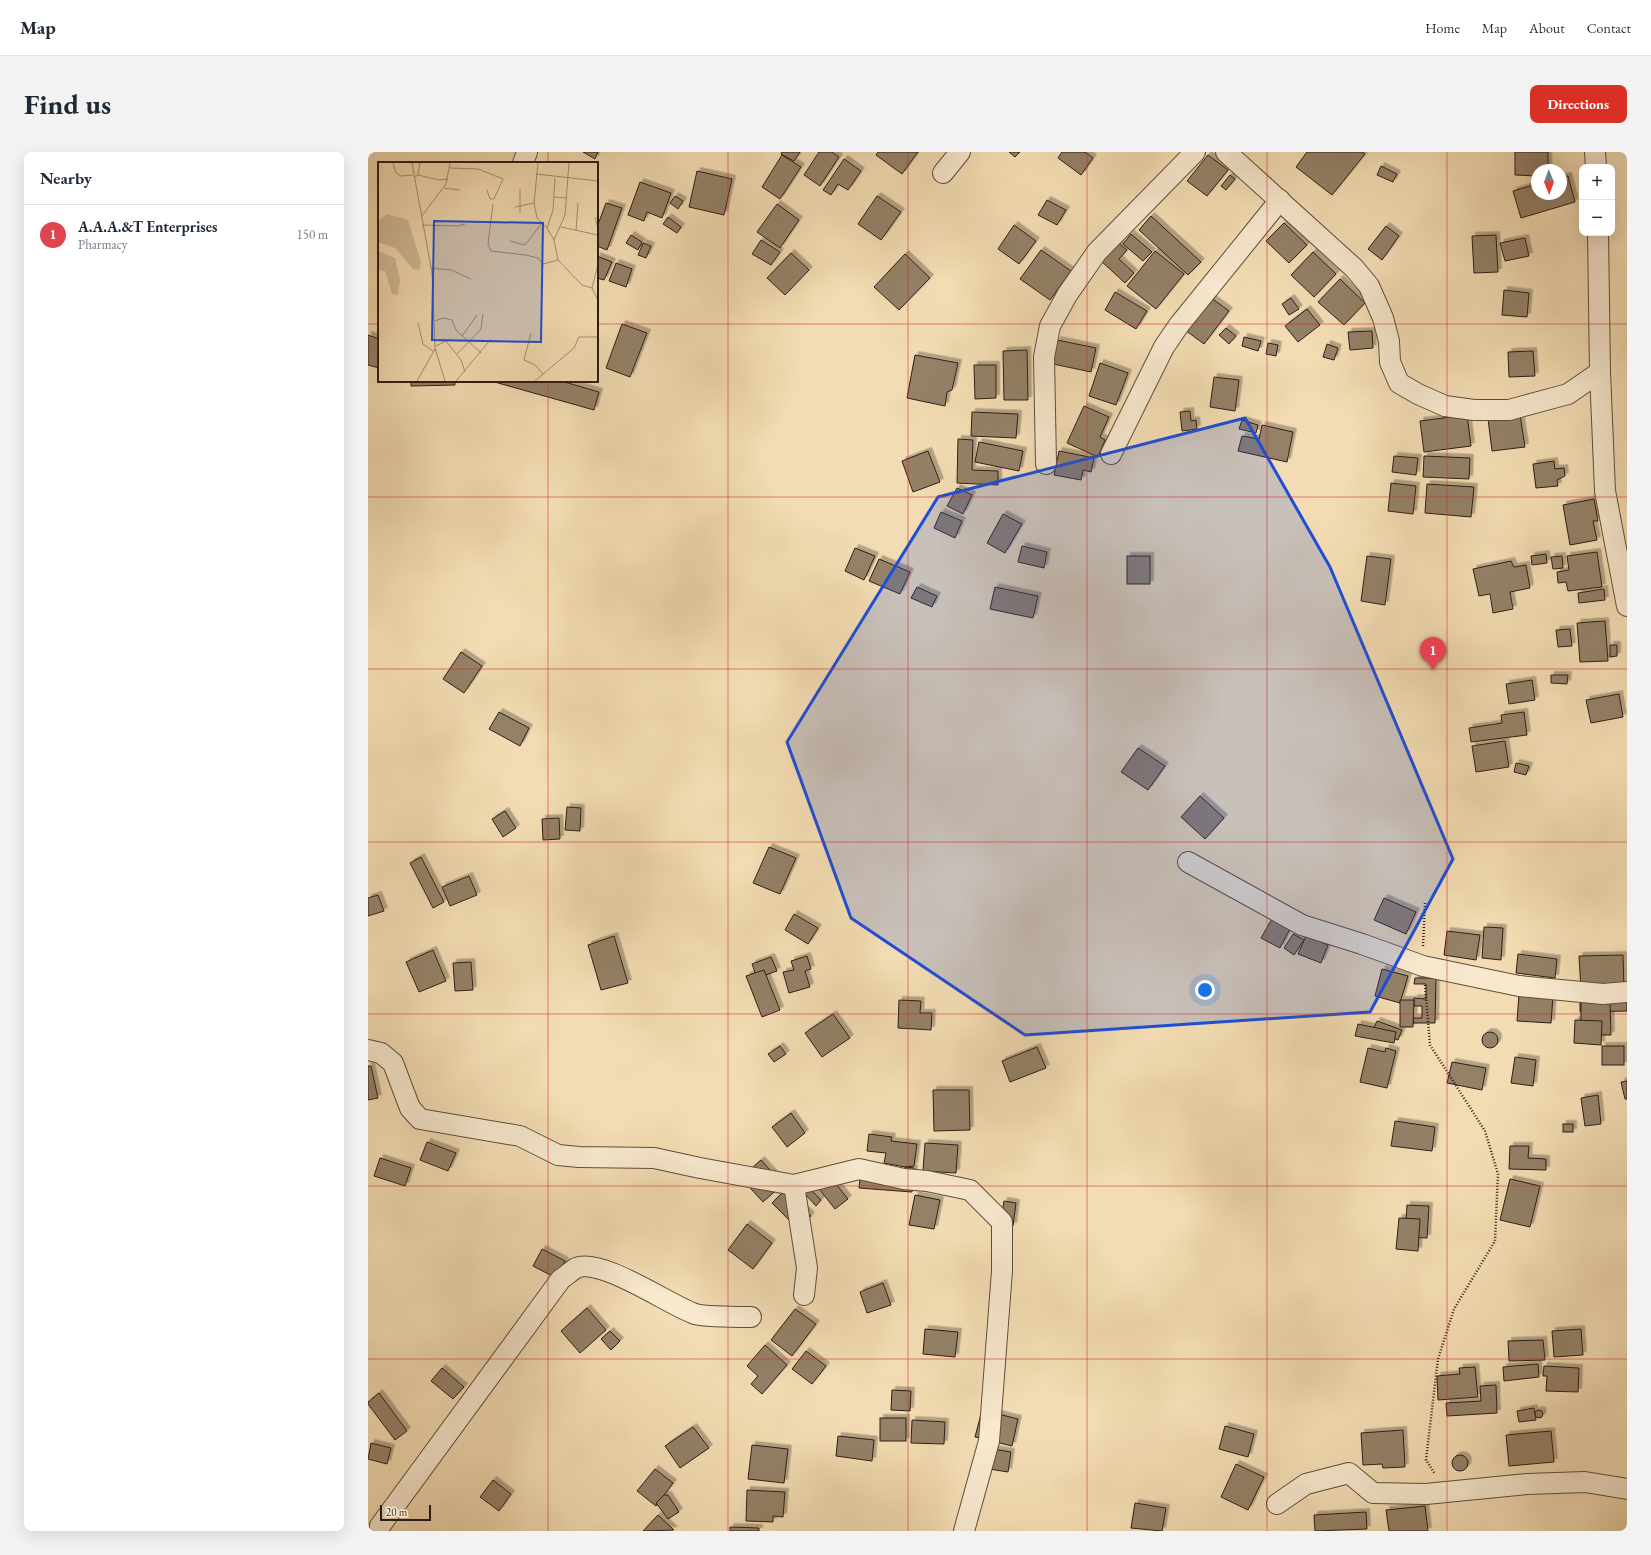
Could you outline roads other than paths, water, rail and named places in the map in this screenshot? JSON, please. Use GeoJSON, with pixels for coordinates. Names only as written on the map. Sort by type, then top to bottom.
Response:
{"type":"FeatureCollection","features":[{"type":"Feature","properties":{"kind":"street"},"geometry":{"type":"LineString","coordinates":[[523,162],[527,152]]}},
{"type":"Feature","properties":{"kind":"street"},"geometry":{"type":"LineString","coordinates":[[943,173],[960,152]]}},
{"type":"Feature","properties":{"kind":"street"},"geometry":{"type":"LineString","coordinates":[[1046,464],[1044,357],[1050,326],[1067,295],[1097,252],[1195,152]]}},
{"type":"Feature","properties":{"kind":"street"},"geometry":{"type":"LineString","coordinates":[[1226,152],[1354,268],[1369,286],[1384,318],[1389,341],[1390,362],[1399,383],[1418,394],[1445,406],[1474,410],[1509,410],[1568,394],[1600,372]]}},
{"type":"Feature","properties":{"kind":"street"},"geometry":{"type":"LineString","coordinates":[[1595,152],[1596,164]]}},
{"type":"Feature","properties":{"kind":"street"},"geometry":{"type":"LineString","coordinates":[[1111,454],[1164,347],[1179,325],[1280,200]]}},
{"type":"Feature","properties":{"kind":"street"},"geometry":{"type":"LineString","coordinates":[[1598,236],[1600,372],[1605,491],[1627,606]]}},
{"type":"Feature","properties":{"kind":"street"},"geometry":{"type":"LineString","coordinates":[[1188,862],[1302,925],[1362,944],[1423,966],[1519,986],[1603,994],[1627,992]]}},
{"type":"Feature","properties":{"kind":"street"},"geometry":{"type":"LineString","coordinates":[[368,1050],[381,1053],[393,1063],[410,1108],[420,1119],[520,1136],[558,1155],[579,1157],[654,1158],[794,1185],[859,1169],[904,1179],[927,1181],[970,1190],[1002,1222],[1001,1286],[989,1441],[964,1531]]}},
{"type":"Feature","properties":{"kind":"street"},"geometry":{"type":"LineString","coordinates":[[794,1185],[806,1268],[804,1295]]}},
{"type":"Feature","properties":{"kind":"street"},"geometry":{"type":"LineString","coordinates":[[378,1524],[561,1279],[577,1268],[591,1267],[604,1269],[697,1314],[751,1318]]}},
{"type":"Feature","properties":{"kind":"street"},"geometry":{"type":"LineString","coordinates":[[1277,1504],[1306,1484],[1349,1473],[1374,1492],[1426,1494],[1527,1484],[1585,1482],[1627,1489]]}},
{"type":"Feature","properties":{"kind":"place","name":"A.A.A.&T Enterprises"},"geometry":{"type":"Point","coordinates":[1433,670]}}]}
